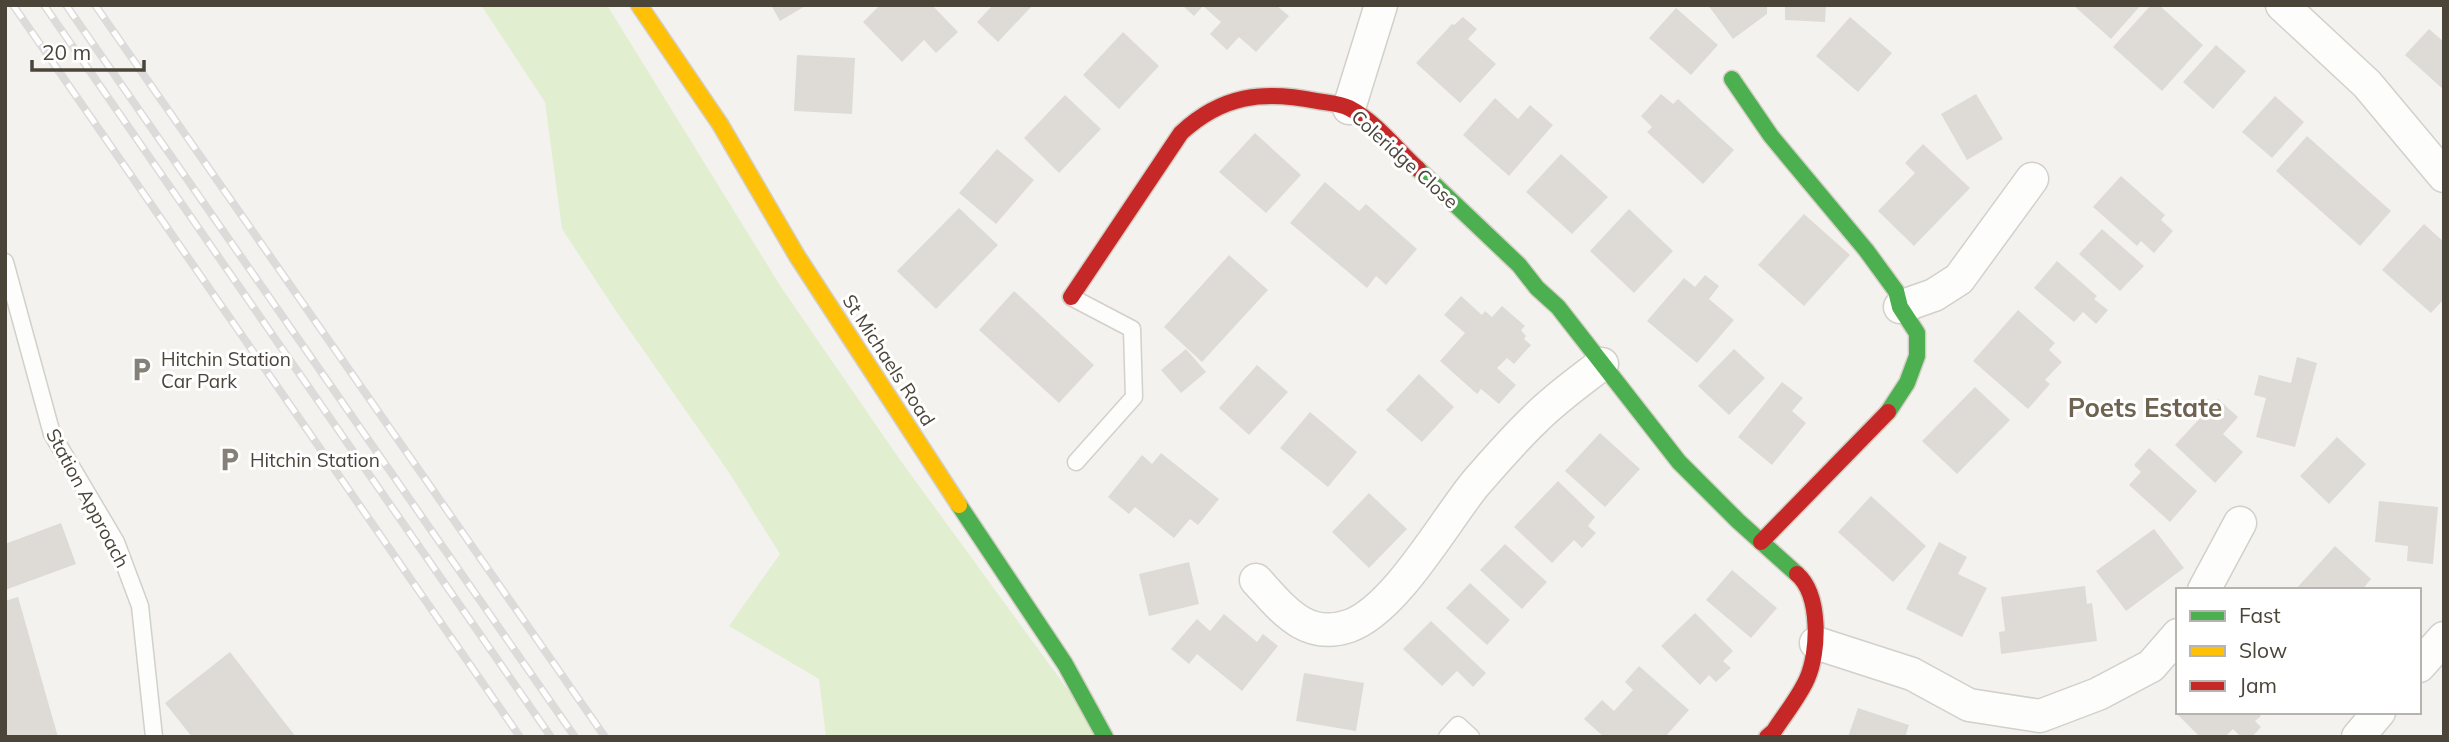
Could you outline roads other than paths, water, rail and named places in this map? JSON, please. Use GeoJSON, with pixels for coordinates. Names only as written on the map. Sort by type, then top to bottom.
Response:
{"type":"FeatureCollection","features":[{"type":"Feature","properties":{"kind":"street","name":"St Michaels Road"},"geometry":{"type":"LineString","coordinates":[[639,5],[720,124],[797,256],[878,383],[1065,664],[1105,737]]}},
{"type":"Feature","properties":{"kind":"street"},"geometry":{"type":"LineString","coordinates":[[1349,108],[1381,5]]}},
{"type":"Feature","properties":{"kind":"street"},"geometry":{"type":"LineString","coordinates":[[2282,5],[2367,84],[2442,169]]}},
{"type":"Feature","properties":{"kind":"street"},"geometry":{"type":"LineString","coordinates":[[1732,79],[1771,136],[1881,270],[1896,291],[1900,307],[1917,333],[1917,356],[1907,383],[1892,407],[1761,542]]}},
{"type":"Feature","properties":{"kind":"street","name":"Coleridge Close"},"geometry":{"type":"LineString","coordinates":[[1071,297],[1116,226],[1181,133],[1194,120],[1222,105],[1262,94],[1287,94],[1349,108],[1376,129],[1519,265],[1537,288],[1558,307],[1679,462],[1804,580],[1814,608],[1816,643],[1807,680],[1774,731],[1767,737]]}},
{"type":"Feature","properties":{"kind":"street"},"geometry":{"type":"LineString","coordinates":[[1900,307],[1934,295],[1959,279],[2032,179]]}},
{"type":"Feature","properties":{"kind":"street"},"geometry":{"type":"LineString","coordinates":[[1256,580],[1293,619],[1308,627],[1329,629],[1349,626],[1371,612],[1403,582],[1474,486],[1536,417],[1602,364]]}},
{"type":"Feature","properties":{"kind":"street"},"geometry":{"type":"LineString","coordinates":[[2205,588],[2240,523]]}},
{"type":"Feature","properties":{"kind":"street"},"geometry":{"type":"LineString","coordinates":[[1816,643],[1912,674],[1969,705],[2040,716],[2098,694],[2151,666],[2176,637]]}},
{"type":"Feature","properties":{"kind":"street"},"geometry":{"type":"LineString","coordinates":[[2421,664],[2444,638]]}},
{"type":"Feature","properties":{"kind":"street"},"geometry":{"type":"LineString","coordinates":[[2358,737],[2377,714]]}},
{"type":"Feature","properties":{"kind":"lane","name":"Station Approach"},"geometry":{"type":"LineString","coordinates":[[5,262],[52,434],[116,542],[140,606],[154,737]]}},
{"type":"Feature","properties":{"kind":"lane"},"geometry":{"type":"LineString","coordinates":[[1071,297],[1132,329],[1134,384],[1134,397],[1076,462]]}},
{"type":"Feature","properties":{"kind":"lane"},"geometry":{"type":"LineString","coordinates":[[1447,737],[1458,725],[1471,737]]}},
{"type":"Feature","properties":{"kind":"railway"},"geometry":{"type":"LineString","coordinates":[[13,5],[520,737]]}},
{"type":"Feature","properties":{"kind":"railway"},"geometry":{"type":"LineString","coordinates":[[44,5],[551,737]]}},
{"type":"Feature","properties":{"kind":"railway"},"geometry":{"type":"LineString","coordinates":[[66,5],[575,737]]}},
{"type":"Feature","properties":{"kind":"railway"},"geometry":{"type":"LineString","coordinates":[[95,5],[605,737]]}},
{"type":"Feature","properties":{"kind":"place","name":"Hitchin Station Car Park"},"geometry":{"type":"Point","coordinates":[141,370]}},
{"type":"Feature","properties":{"kind":"place","name":"Hitchin Station"},"geometry":{"type":"Point","coordinates":[230,460]}},
{"type":"Feature","properties":{"kind":"district","name":"Poets Estate"},"geometry":{"type":"Point","coordinates":[2145,407]}}]}
